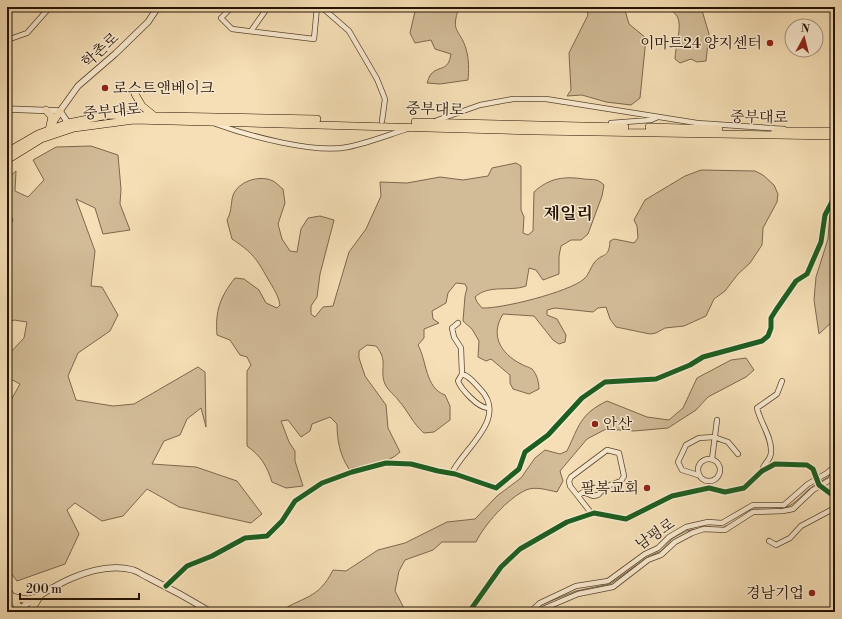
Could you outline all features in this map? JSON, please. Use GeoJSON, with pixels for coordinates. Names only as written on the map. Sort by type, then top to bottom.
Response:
{"type":"FeatureCollection","features":[{"type":"Feature","properties":{"kind":"main road"},"geometry":{"type":"LineString","coordinates":[[138,92],[142,106],[154,115]]}},
{"type":"Feature","properties":{"kind":"main road"},"geometry":{"type":"LineString","coordinates":[[46,110],[52,117],[50,128]]}},
{"type":"Feature","properties":{"kind":"main road"},"geometry":{"type":"LineString","coordinates":[[50,128],[60,111]]}},
{"type":"Feature","properties":{"kind":"main road","name":"중부대로"},"geometry":{"type":"LineString","coordinates":[[39,137],[50,128],[108,115],[835,131]]}},
{"type":"Feature","properties":{"kind":"main road","name":"중부대로"},"geometry":{"type":"LineString","coordinates":[[39,137],[101,123],[134,120],[537,131],[835,136]]}},
{"type":"Feature","properties":{"kind":"main road"},"geometry":{"type":"LineString","coordinates":[[7,147],[24,137],[39,137]]}},
{"type":"Feature","properties":{"kind":"main road"},"geometry":{"type":"LineString","coordinates":[[7,152],[39,137]]}},
{"type":"Feature","properties":{"kind":"main road"},"geometry":{"type":"LineString","coordinates":[[7,160],[39,137]]}},
{"type":"Feature","properties":{"kind":"main road"},"geometry":{"type":"LineString","coordinates":[[7,164],[39,137]]}},
{"type":"Feature","properties":{"kind":"main road"},"geometry":{"type":"LineString","coordinates":[[7,590],[9,600],[18,611]]}},
{"type":"Feature","properties":{"kind":"main road"},"geometry":{"type":"LineString","coordinates":[[9,600],[28,600],[39,597]]}},
{"type":"Feature","properties":{"kind":"main road"},"geometry":{"type":"LineString","coordinates":[[30,612],[39,597]]}},
{"type":"Feature","properties":{"kind":"street"},"geometry":{"type":"LineString","coordinates":[[7,40],[27,33],[50,7]]}},
{"type":"Feature","properties":{"kind":"street","name":"학촌로"},"geometry":{"type":"LineString","coordinates":[[60,111],[78,86],[132,38],[148,22],[158,7]]}},
{"type":"Feature","properties":{"kind":"street"},"geometry":{"type":"LineString","coordinates":[[232,7],[221,18],[232,29],[314,39],[317,7]]}},
{"type":"Feature","properties":{"kind":"street"},"geometry":{"type":"LineString","coordinates":[[251,31],[268,7]]}},
{"type":"Feature","properties":{"kind":"street"},"geometry":{"type":"LineString","coordinates":[[325,7],[325,10],[349,31],[377,79],[385,99],[382,121]]}},
{"type":"Feature","properties":{"kind":"street"},"geometry":{"type":"LineString","coordinates":[[431,122],[480,105],[513,99],[568,101],[697,123],[775,127],[792,130]]}},
{"type":"Feature","properties":{"kind":"street"},"geometry":{"type":"LineString","coordinates":[[7,109],[60,111],[68,123]]}},
{"type":"Feature","properties":{"kind":"street"},"geometry":{"type":"LineString","coordinates":[[598,126],[651,120],[658,117]]}},
{"type":"Feature","properties":{"kind":"street"},"geometry":{"type":"LineString","coordinates":[[209,122],[280,141],[324,149],[348,148],[414,127]]}},
{"type":"Feature","properties":{"kind":"street"},"geometry":{"type":"LineString","coordinates":[[166,586],[187,566],[212,556],[245,538],[267,536],[282,521],[295,501],[322,483],[352,472],[386,463],[411,464],[452,473],[496,488],[519,469],[525,452],[548,435],[582,398],[605,382],[656,379],[690,365],[703,357],[762,341],[768,336],[771,328],[771,318],[776,310],[796,281],[807,274],[821,242],[825,215],[835,196]]}},
{"type":"Feature","properties":{"kind":"street"},"geometry":{"type":"LineString","coordinates":[[458,323],[452,328],[452,333],[460,348],[462,374],[458,381],[463,389],[478,404],[488,408]]}},
{"type":"Feature","properties":{"kind":"street"},"geometry":{"type":"LineString","coordinates":[[452,473],[462,456],[480,437],[487,418],[488,402],[484,394],[468,377],[462,374]]}},
{"type":"Feature","properties":{"kind":"street"},"geometry":{"type":"LineString","coordinates":[[762,471],[763,466],[770,459],[772,450],[768,437],[759,419],[757,408],[776,394],[782,380]]}},
{"type":"Feature","properties":{"kind":"street"},"geometry":{"type":"LineString","coordinates":[[712,459],[717,420]]}},
{"type":"Feature","properties":{"kind":"street"},"geometry":{"type":"LineString","coordinates":[[698,475],[697,467],[701,461],[712,459],[718,463],[720,471],[714,480],[707,481],[698,475],[682,470],[678,462],[686,444],[692,440],[714,437],[728,442],[738,454]]}},
{"type":"Feature","properties":{"kind":"street"},"geometry":{"type":"LineString","coordinates":[[578,496],[583,492],[593,496],[598,495],[607,486],[621,481],[624,476],[620,453],[607,450],[571,477],[568,481],[570,486],[592,514]]}},
{"type":"Feature","properties":{"kind":"street"},"geometry":{"type":"LineString","coordinates":[[469,612],[501,567],[520,549],[567,522],[592,514],[611,515],[626,519],[672,496],[705,488],[725,492],[744,488],[762,471],[775,464],[807,465],[813,469],[818,483],[835,497]]}},
{"type":"Feature","properties":{"kind":"street"},"geometry":{"type":"LineString","coordinates":[[818,483],[835,466]]}},
{"type":"Feature","properties":{"kind":"street"},"geometry":{"type":"LineString","coordinates":[[818,483],[835,477]]}},
{"type":"Feature","properties":{"kind":"street"},"geometry":{"type":"LineString","coordinates":[[705,488],[707,481]]}},
{"type":"Feature","properties":{"kind":"street","name":"남평로"},"geometry":{"type":"LineString","coordinates":[[530,612],[540,603],[576,586],[608,581],[645,554],[658,548],[669,537],[686,527],[708,522],[722,523],[753,505],[784,504],[818,483]]}},
{"type":"Feature","properties":{"kind":"street","name":"남평로"},"geometry":{"type":"LineString","coordinates":[[540,612],[545,608],[578,594],[613,587],[648,560],[661,556],[682,537],[704,530],[725,530],[753,512],[783,512],[792,509],[813,490],[818,483]]}},
{"type":"Feature","properties":{"kind":"street"},"geometry":{"type":"LineString","coordinates":[[768,541],[776,544],[790,538],[801,526],[831,510],[835,505]]}},
{"type":"Feature","properties":{"kind":"street"},"geometry":{"type":"LineString","coordinates":[[18,611],[39,597],[75,577],[97,570],[112,568],[133,570],[166,586],[211,612]]}},
{"type":"Feature","properties":{"kind":"shaded area"},"geometry":{"type":"Polygon","coordinates":[[[416,7],[459,7],[455,22],[467,53],[468,80],[440,84],[427,83],[429,77],[434,71],[446,66],[450,60],[451,54],[435,49],[431,40],[415,43],[410,33],[416,7]]]}},
{"type":"Feature","properties":{"kind":"shaded area"},"geometry":{"type":"Polygon","coordinates":[[[586,7],[624,7],[629,24],[646,38],[640,98],[631,105],[606,102],[582,95],[567,96],[571,90],[569,53],[588,15],[586,7]]]}},
{"type":"Feature","properties":{"kind":"shaded area"},"geometry":{"type":"Polygon","coordinates":[[[668,7],[701,7],[709,34],[706,61],[697,62],[691,59],[680,63],[675,59],[679,20],[668,7]]]}},
{"type":"Feature","properties":{"kind":"shaded area"},"geometry":{"type":"Polygon","coordinates":[[[91,146],[118,155],[121,189],[120,204],[130,230],[103,234],[95,208],[76,199],[95,251],[91,286],[102,287],[118,315],[110,331],[78,353],[68,376],[76,400],[113,406],[134,404],[198,367],[205,372],[206,427],[201,408],[187,419],[180,435],[164,441],[152,464],[196,467],[237,481],[262,514],[251,523],[179,507],[147,489],[123,516],[102,521],[75,503],[67,510],[79,534],[65,564],[17,581],[7,568],[7,401],[10,402],[20,384],[7,377],[7,356],[24,338],[27,322],[14,320],[7,323],[7,236],[13,219],[7,216],[7,179],[16,171],[15,191],[28,197],[44,180],[33,160],[56,147],[91,146]]]}},
{"type":"Feature","properties":{"kind":"shaded area"},"geometry":{"type":"Polygon","coordinates":[[[516,163],[521,166],[521,210],[524,217],[523,233],[528,235],[533,231],[534,192],[545,184],[563,178],[595,180],[604,185],[602,196],[588,234],[581,240],[571,240],[561,246],[559,256],[559,274],[543,280],[536,270],[529,268],[526,286],[520,288],[493,289],[481,293],[475,297],[482,308],[504,306],[534,299],[564,289],[584,279],[597,260],[607,253],[610,241],[614,239],[634,243],[638,238],[637,226],[634,220],[645,200],[685,176],[701,170],[755,171],[763,175],[774,185],[778,194],[777,202],[763,228],[762,245],[750,263],[738,274],[725,291],[714,299],[706,316],[684,326],[665,328],[656,333],[650,334],[616,327],[610,319],[606,307],[598,308],[593,312],[555,308],[547,310],[547,315],[557,319],[566,335],[565,342],[559,344],[553,340],[534,316],[503,314],[497,329],[499,343],[514,360],[532,369],[535,373],[539,384],[539,389],[529,394],[513,389],[510,383],[510,375],[491,359],[486,361],[478,357],[479,341],[472,329],[463,321],[467,288],[465,284],[456,283],[448,293],[446,303],[432,311],[433,319],[439,323],[424,329],[424,338],[418,345],[430,380],[438,391],[445,395],[450,406],[450,420],[434,432],[424,433],[385,384],[383,379],[383,361],[380,351],[376,346],[367,345],[359,351],[359,358],[365,376],[386,405],[388,428],[400,452],[383,462],[349,469],[340,448],[337,424],[330,417],[312,424],[310,431],[301,437],[288,420],[281,421],[289,442],[295,451],[295,461],[303,486],[286,488],[272,482],[263,462],[247,446],[247,371],[251,365],[247,357],[240,355],[230,340],[217,335],[218,311],[222,298],[235,278],[244,279],[259,290],[266,303],[277,308],[280,305],[275,291],[257,261],[245,248],[232,239],[227,220],[233,196],[237,189],[246,182],[252,180],[268,179],[283,189],[285,203],[278,224],[282,239],[290,251],[297,252],[301,229],[308,218],[320,216],[334,220],[320,274],[317,297],[311,306],[311,314],[315,317],[323,307],[333,306],[349,252],[366,229],[381,196],[380,182],[407,183],[440,177],[463,180],[488,176],[492,168],[516,163]]]}},
{"type":"Feature","properties":{"kind":"shaded area"},"geometry":{"type":"Polygon","coordinates":[[[835,204],[835,319],[819,334],[814,300],[816,277],[828,239],[830,212],[835,204]]]}},
{"type":"Feature","properties":{"kind":"shaded area"},"geometry":{"type":"Polygon","coordinates":[[[746,358],[754,370],[746,377],[708,397],[696,410],[668,428],[634,431],[606,429],[587,439],[560,471],[563,481],[557,492],[533,488],[519,494],[504,505],[491,520],[476,542],[442,542],[433,550],[405,560],[399,571],[395,591],[406,612],[279,612],[316,592],[322,587],[333,570],[346,571],[378,550],[405,543],[447,522],[475,519],[497,496],[521,478],[535,458],[545,450],[560,454],[567,451],[581,422],[591,411],[607,401],[647,417],[669,420],[683,408],[697,378],[731,360],[746,358]]]}},
{"type":"Feature","properties":{"kind":"waterway"},"geometry":{"type":"LineString","coordinates":[[820,482],[835,470]]}},
{"type":"Feature","properties":{"kind":"waterway"},"geometry":{"type":"LineString","coordinates":[[751,511],[754,509],[785,508],[817,484]]}},
{"type":"Feature","properties":{"kind":"waterway"},"geometry":{"type":"LineString","coordinates":[[722,528],[728,525]]}},
{"type":"Feature","properties":{"kind":"waterway"},"geometry":{"type":"LineString","coordinates":[[704,527],[711,527]]}},
{"type":"Feature","properties":{"kind":"waterway"},"geometry":{"type":"LineString","coordinates":[[535,612],[543,604],[576,591],[610,584],[648,557],[661,551],[673,538],[686,531],[701,528]]}},
{"type":"Feature","properties":{"kind":"cycle path"},"geometry":{"type":"LineString","coordinates":[[166,586],[187,566],[212,556],[245,538],[267,536],[282,521],[295,501],[322,483],[352,472],[386,463],[411,464],[455,474],[496,488],[519,469],[525,452],[548,435],[582,398],[605,382],[656,379],[690,365],[703,357],[762,341],[768,336],[771,328],[771,318],[776,310],[796,281],[807,274],[821,242],[825,215],[835,196]]}},
{"type":"Feature","properties":{"kind":"cycle path"},"geometry":{"type":"LineString","coordinates":[[469,612],[501,567],[520,549],[567,522],[594,513],[626,519],[672,496],[709,488],[725,492],[744,488],[762,471],[775,464],[807,465],[813,469],[819,485],[835,497]]}},
{"type":"Feature","properties":{"kind":"place","name":"이마트24 양지센터"},"geometry":{"type":"Point","coordinates":[770,43]}},
{"type":"Feature","properties":{"kind":"place","name":"로스트앤베이크"},"geometry":{"type":"Point","coordinates":[105,88]}},
{"type":"Feature","properties":{"kind":"place","name":"안산"},"geometry":{"type":"Point","coordinates":[595,424]}},
{"type":"Feature","properties":{"kind":"place","name":"팔복교회"},"geometry":{"type":"Point","coordinates":[647,488]}},
{"type":"Feature","properties":{"kind":"place","name":"경남기업"},"geometry":{"type":"Point","coordinates":[812,593]}},
{"type":"Feature","properties":{"kind":"district","name":"제일리"},"geometry":{"type":"Point","coordinates":[568,213]}}]}
